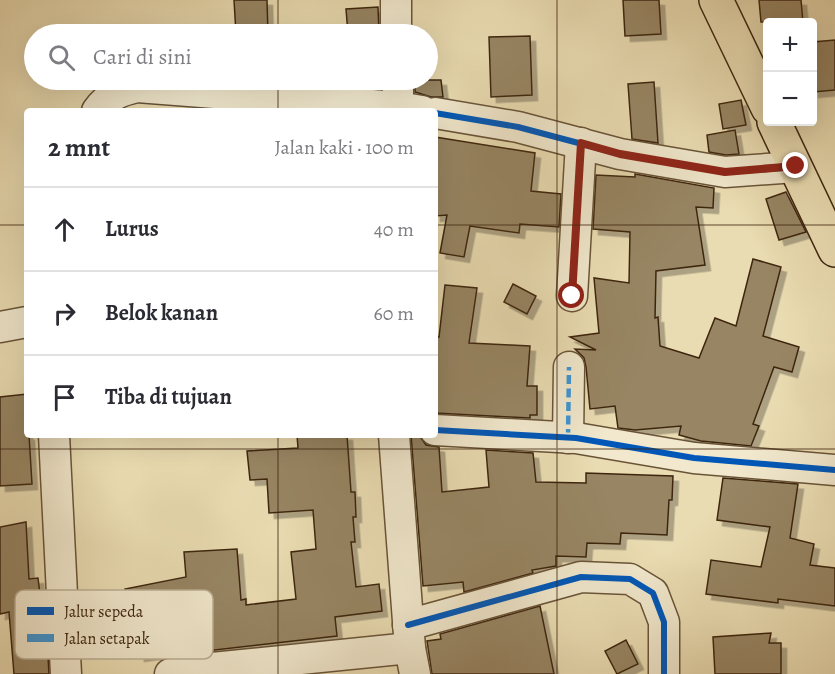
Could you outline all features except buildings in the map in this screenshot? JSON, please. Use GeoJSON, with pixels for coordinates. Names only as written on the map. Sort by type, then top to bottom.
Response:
{"type":"FeatureCollection","features":[{"type":"Feature","properties":{"kind":"main road"},"geometry":{"type":"LineString","coordinates":[[716,0],[763,98]]}},
{"type":"Feature","properties":{"kind":"main road"},"geometry":{"type":"LineString","coordinates":[[776,126],[835,250]]}},
{"type":"Feature","properties":{"kind":"street"},"geometry":{"type":"LineString","coordinates":[[396,0],[396,24]]}},
{"type":"Feature","properties":{"kind":"street"},"geometry":{"type":"LineString","coordinates":[[99,108],[105,99],[124,90]]}},
{"type":"Feature","properties":{"kind":"street"},"geometry":{"type":"LineString","coordinates":[[190,90],[404,102]]}},
{"type":"Feature","properties":{"kind":"street"},"geometry":{"type":"LineString","coordinates":[[438,114],[518,127],[620,154],[725,172],[796,166]]}},
{"type":"Feature","properties":{"kind":"street"},"geometry":{"type":"LineString","coordinates":[[572,296],[581,143]]}},
{"type":"Feature","properties":{"kind":"street"},"geometry":{"type":"LineString","coordinates":[[0,327],[24,323]]}},
{"type":"Feature","properties":{"kind":"street"},"geometry":{"type":"LineString","coordinates":[[568,438],[569,367]]}},
{"type":"Feature","properties":{"kind":"street"},"geometry":{"type":"LineString","coordinates":[[438,430],[568,438],[694,458],[835,470]]}},
{"type":"Feature","properties":{"kind":"street"},"geometry":{"type":"LineString","coordinates":[[54,438],[62,590]]}},
{"type":"Feature","properties":{"kind":"street"},"geometry":{"type":"LineString","coordinates":[[394,438],[411,649]]}},
{"type":"Feature","properties":{"kind":"street"},"geometry":{"type":"LineString","coordinates":[[178,673],[411,649],[581,577],[630,579],[653,593],[664,622],[664,674]]}},
{"type":"Feature","properties":{"kind":"street"},"geometry":{"type":"LineString","coordinates":[[65,659],[66,674]]}},
{"type":"Feature","properties":{"kind":"marked path"},"geometry":{"type":"LineString","coordinates":[[572,296],[581,143]]}},
{"type":"Feature","properties":{"kind":"marked path"},"geometry":{"type":"LineString","coordinates":[[568,438],[569,367]]}},
{"type":"Feature","properties":{"kind":"cycle path"},"geometry":{"type":"LineString","coordinates":[[438,114],[518,127],[620,154],[725,172],[796,167]]}},
{"type":"Feature","properties":{"kind":"cycle path"},"geometry":{"type":"LineString","coordinates":[[438,430],[576,438],[694,458],[835,470]]}},
{"type":"Feature","properties":{"kind":"cycle path"},"geometry":{"type":"LineString","coordinates":[[408,625],[581,577],[630,579],[653,593],[664,622],[664,674]]}},
{"type":"Feature","properties":{"kind":"route"},"geometry":{"type":"LineString","coordinates":[[572,296],[581,143],[620,154],[725,172],[796,166]]}}]}
